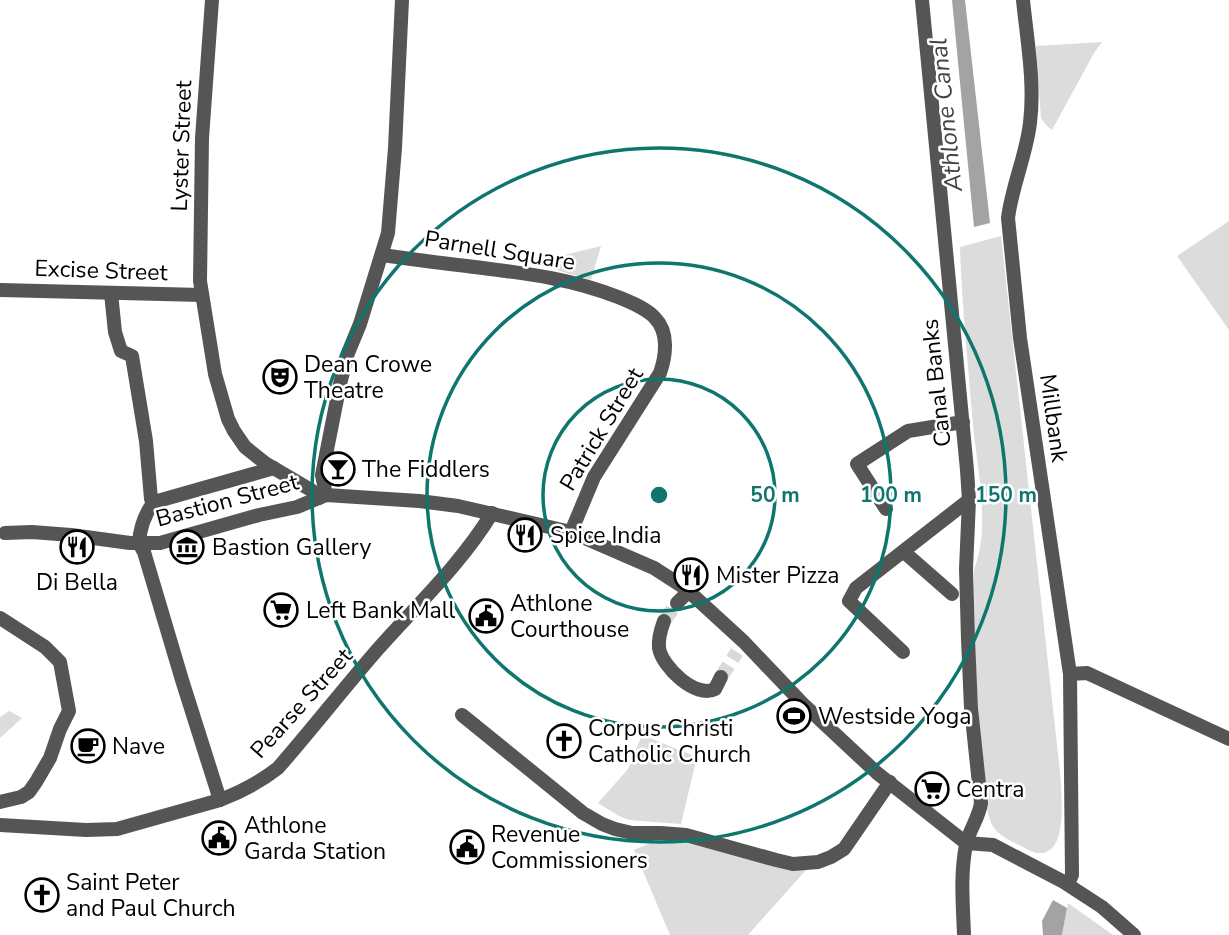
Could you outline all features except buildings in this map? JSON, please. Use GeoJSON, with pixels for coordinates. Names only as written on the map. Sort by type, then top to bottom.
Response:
{"type":"FeatureCollection","features":[{"type":"Feature","properties":{"kind":"street","name":"Lyster Street"},"geometry":{"type":"LineString","coordinates":[[212,0],[202,138],[200,269],[215,374],[228,419],[246,447],[274,468],[323,497]]}},
{"type":"Feature","properties":{"kind":"street"},"geometry":{"type":"LineString","coordinates":[[402,0],[388,233],[343,374],[322,475],[323,497],[419,501],[492,513],[571,532],[654,568],[689,591],[741,647],[877,773],[967,843],[993,845],[1065,882],[1102,906],[1134,935]]}},
{"type":"Feature","properties":{"kind":"street","name":"Canal Banks"},"geometry":{"type":"LineString","coordinates":[[922,0],[969,500],[966,569],[968,639],[971,708],[981,803],[967,843],[961,878],[964,935]]}},
{"type":"Feature","properties":{"kind":"street","name":"Millbank"},"geometry":{"type":"LineString","coordinates":[[1023,0],[1031,114],[1008,218],[1020,338],[1070,674],[1072,875],[1065,882]]}},
{"type":"Feature","properties":{"kind":"street","name":"Parnell Square"},"geometry":{"type":"LineString","coordinates":[[382,255],[549,276],[588,287],[630,302],[654,317],[662,329],[665,348]]}},
{"type":"Feature","properties":{"kind":"street","name":"Excise Street"},"geometry":{"type":"LineString","coordinates":[[0,290],[202,295]]}},
{"type":"Feature","properties":{"kind":"street"},"geometry":{"type":"LineString","coordinates":[[111,293],[115,332],[121,351],[132,356],[147,450],[151,499],[154,502]]}},
{"type":"Feature","properties":{"kind":"street","name":"Patrick Street"},"geometry":{"type":"LineString","coordinates":[[571,532],[594,477],[660,373],[665,360],[665,348]]}},
{"type":"Feature","properties":{"kind":"street"},"geometry":{"type":"LineString","coordinates":[[886,509],[857,464],[908,431],[963,422]]}},
{"type":"Feature","properties":{"kind":"street"},"geometry":{"type":"LineString","coordinates":[[220,800],[139,543],[140,529],[145,514],[154,502],[274,468]]}},
{"type":"Feature","properties":{"kind":"street","name":"Bastion Street"},"geometry":{"type":"LineString","coordinates":[[2,533],[32,532],[160,543],[297,507],[323,497]]}},
{"type":"Feature","properties":{"kind":"street"},"geometry":{"type":"LineString","coordinates":[[903,652],[849,601],[856,588],[969,500]]}},
{"type":"Feature","properties":{"kind":"street","name":"Pearse Street"},"geometry":{"type":"LineString","coordinates":[[0,825],[117,829],[220,800],[245,790],[278,768],[477,538],[492,513]]}},
{"type":"Feature","properties":{"kind":"street"},"geometry":{"type":"LineString","coordinates":[[904,552],[952,594]]}},
{"type":"Feature","properties":{"kind":"street"},"geometry":{"type":"LineString","coordinates":[[677,603],[689,591]]}},
{"type":"Feature","properties":{"kind":"street"},"geometry":{"type":"LineString","coordinates":[[0,618],[45,647],[60,662],[69,711],[50,758],[29,792],[22,797],[0,802]]}},
{"type":"Feature","properties":{"kind":"street"},"geometry":{"type":"LineString","coordinates":[[664,621],[659,647],[662,656],[676,674],[696,690],[705,692],[715,689],[721,677]]}},
{"type":"Feature","properties":{"kind":"street"},"geometry":{"type":"LineString","coordinates":[[1070,674],[1087,673],[1229,739]]}},
{"type":"Feature","properties":{"kind":"street"},"geometry":{"type":"LineString","coordinates":[[462,715],[583,813],[602,824],[632,833],[685,835],[783,862],[818,863],[839,853],[890,782]]}},
{"type":"Feature","properties":{"kind":"shaded area"},"geometry":{"type":"Polygon","coordinates":[[[952,0],[965,0],[990,223],[974,227],[952,0]]]}},
{"type":"Feature","properties":{"kind":"shaded area"},"geometry":{"type":"Polygon","coordinates":[[[1102,42],[1052,130],[1041,118],[1036,46],[1102,42]]]}},
{"type":"Feature","properties":{"kind":"shaded area"},"geometry":{"type":"Polygon","coordinates":[[[1229,221],[1229,330],[1177,256],[1229,221]]]}},
{"type":"Feature","properties":{"kind":"shaded area"},"geometry":{"type":"Polygon","coordinates":[[[1001,236],[1060,772],[1060,832],[1050,850],[1041,853],[1031,851],[1002,836],[990,820],[985,791],[977,689],[974,569],[982,535],[982,517],[965,336],[960,247],[1001,236]]]}},
{"type":"Feature","properties":{"kind":"shaded area"},"geometry":{"type":"Polygon","coordinates":[[[601,246],[591,280],[532,263],[601,246]]]}},
{"type":"Feature","properties":{"kind":"shaded area"},"geometry":{"type":"Polygon","coordinates":[[[9,711],[22,718],[0,738],[0,717],[9,711]]]}},
{"type":"Feature","properties":{"kind":"shaded area"},"geometry":{"type":"Polygon","coordinates":[[[642,735],[697,757],[681,824],[629,820],[598,803],[628,769],[642,735]]]}},
{"type":"Feature","properties":{"kind":"shaded area"},"geometry":{"type":"Polygon","coordinates":[[[662,838],[676,838],[806,870],[748,935],[670,935],[634,850],[662,838]]]}},
{"type":"Feature","properties":{"kind":"shaded area"},"geometry":{"type":"Polygon","coordinates":[[[1053,900],[1067,908],[1062,935],[1043,935],[1042,921],[1053,900]]]}},
{"type":"Feature","properties":{"kind":"shaded area"},"geometry":{"type":"Polygon","coordinates":[[[1068,903],[1113,935],[1062,935],[1068,903]]]}},
{"type":"Feature","properties":{"kind":"tunnel"},"geometry":{"type":"LineString","coordinates":[[664,621],[677,603]]}},
{"type":"Feature","properties":{"kind":"tunnel"},"geometry":{"type":"LineString","coordinates":[[721,677],[737,652]]}},
{"type":"Feature","properties":{"kind":"place","name":"Dean Crowe Theatre"},"geometry":{"type":"Point","coordinates":[280,377]}},
{"type":"Feature","properties":{"kind":"place","name":"The Fiddlers"},"geometry":{"type":"Point","coordinates":[338,469]}},
{"type":"Feature","properties":{"kind":"place","name":"Spice India"},"geometry":{"type":"Point","coordinates":[525,535]}},
{"type":"Feature","properties":{"kind":"place","name":"Di Bella"},"geometry":{"type":"Point","coordinates":[77,547]}},
{"type":"Feature","properties":{"kind":"place","name":"Bastion Gallery"},"geometry":{"type":"Point","coordinates":[187,547]}},
{"type":"Feature","properties":{"kind":"place","name":"Mister Pizza"},"geometry":{"type":"Point","coordinates":[691,575]}},
{"type":"Feature","properties":{"kind":"place","name":"Left Bank Mall"},"geometry":{"type":"Point","coordinates":[281,610]}},
{"type":"Feature","properties":{"kind":"place","name":"Athlone Courthouse"},"geometry":{"type":"Point","coordinates":[486,616]}},
{"type":"Feature","properties":{"kind":"place","name":"Westside Yoga"},"geometry":{"type":"Point","coordinates":[794,716]}},
{"type":"Feature","properties":{"kind":"place","name":"Corpus Christi Catholic Church"},"geometry":{"type":"Point","coordinates":[564,741]}},
{"type":"Feature","properties":{"kind":"place","name":"Nave"},"geometry":{"type":"Point","coordinates":[88,746]}},
{"type":"Feature","properties":{"kind":"place","name":"Centra"},"geometry":{"type":"Point","coordinates":[932,789]}},
{"type":"Feature","properties":{"kind":"place","name":"Athlone Garda Station"},"geometry":{"type":"Point","coordinates":[219,838]}},
{"type":"Feature","properties":{"kind":"place","name":"Revenue Commissioners"},"geometry":{"type":"Point","coordinates":[467,847]}},
{"type":"Feature","properties":{"kind":"place","name":"Saint Peter and Paul Church"},"geometry":{"type":"Point","coordinates":[42,895]}},
{"type":"Feature","properties":{"kind":"water label","name":"Athlone Canal"},"geometry":{"type":"Point","coordinates":[946,115]}}]}
